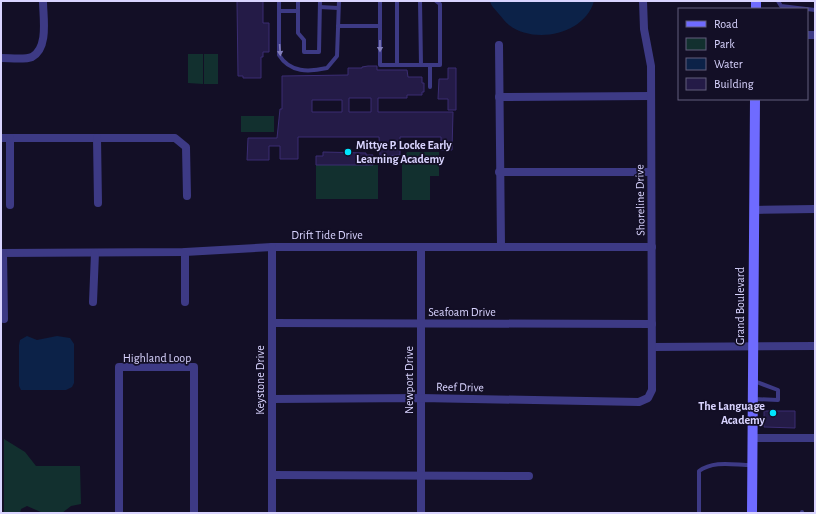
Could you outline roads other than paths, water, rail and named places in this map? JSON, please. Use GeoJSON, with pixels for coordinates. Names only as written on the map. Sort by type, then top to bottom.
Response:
{"type":"FeatureCollection","features":[{"type":"Feature","properties":{"kind":"main road","name":"Grand Boulevard"},"geometry":{"type":"LineString","coordinates":[[752,513],[755,100]]}},
{"type":"Feature","properties":{"kind":"street"},"geometry":{"type":"LineString","coordinates":[[1,58],[31,57],[39,52],[43,44],[43,1]]}},
{"type":"Feature","properties":{"kind":"street","name":"Shoreline Drive"},"geometry":{"type":"LineString","coordinates":[[643,1],[644,29],[651,66],[653,347],[652,390],[648,398]]}},
{"type":"Feature","properties":{"kind":"street"},"geometry":{"type":"LineString","coordinates":[[499,45],[501,246]]}},
{"type":"Feature","properties":{"kind":"street"},"geometry":{"type":"LineString","coordinates":[[499,97],[651,96]]}},
{"type":"Feature","properties":{"kind":"street"},"geometry":{"type":"LineString","coordinates":[[10,205],[5,138],[175,138],[186,147],[187,196]]}},
{"type":"Feature","properties":{"kind":"street"},"geometry":{"type":"LineString","coordinates":[[97,138],[98,203]]}},
{"type":"Feature","properties":{"kind":"street"},"geometry":{"type":"LineString","coordinates":[[500,172],[651,172]]}},
{"type":"Feature","properties":{"kind":"street"},"geometry":{"type":"LineString","coordinates":[[754,210],[815,209]]}},
{"type":"Feature","properties":{"kind":"street","name":"Drift Tide Drive"},"geometry":{"type":"LineString","coordinates":[[2,254],[185,252],[272,247],[652,247]]}},
{"type":"Feature","properties":{"kind":"street","name":"Keystone Drive"},"geometry":{"type":"LineString","coordinates":[[272,247],[272,513]]}},
{"type":"Feature","properties":{"kind":"street","name":"Newport Drive"},"geometry":{"type":"LineString","coordinates":[[421,247],[421,513]]}},
{"type":"Feature","properties":{"kind":"street"},"geometry":{"type":"LineString","coordinates":[[185,252],[185,302]]}},
{"type":"Feature","properties":{"kind":"street"},"geometry":{"type":"LineString","coordinates":[[93,302],[95,253]]}},
{"type":"Feature","properties":{"kind":"street"},"geometry":{"type":"LineString","coordinates":[[2,254],[4,319]]}},
{"type":"Feature","properties":{"kind":"street","name":"Seafoam Drive"},"geometry":{"type":"LineString","coordinates":[[272,323],[652,324]]}},
{"type":"Feature","properties":{"kind":"street"},"geometry":{"type":"LineString","coordinates":[[653,347],[815,346]]}},
{"type":"Feature","properties":{"kind":"street","name":"Highland Loop"},"geometry":{"type":"LineString","coordinates":[[119,513],[119,367],[194,367],[194,513]]}},
{"type":"Feature","properties":{"kind":"street","name":"Reef Drive"},"geometry":{"type":"LineString","coordinates":[[272,398],[421,398],[639,402],[648,398]]}},
{"type":"Feature","properties":{"kind":"street"},"geometry":{"type":"LineString","coordinates":[[753,438],[815,438]]}},
{"type":"Feature","properties":{"kind":"street"},"geometry":{"type":"LineString","coordinates":[[272,475],[528,476]]}},
{"type":"Feature","properties":{"kind":"lane"},"geometry":{"type":"LineString","coordinates":[[279,1],[279,55],[284,63],[291,68],[300,70],[327,68],[337,56],[339,1]]}},
{"type":"Feature","properties":{"kind":"lane"},"geometry":{"type":"LineString","coordinates":[[298,1],[298,33],[304,40],[304,52],[319,52],[320,1]]}},
{"type":"Feature","properties":{"kind":"lane"},"geometry":{"type":"LineString","coordinates":[[380,1],[380,65],[440,65],[440,4],[436,1]]}},
{"type":"Feature","properties":{"kind":"lane"},"geometry":{"type":"LineString","coordinates":[[397,1],[397,65]]}},
{"type":"Feature","properties":{"kind":"lane"},"geometry":{"type":"LineString","coordinates":[[420,1],[421,65]]}},
{"type":"Feature","properties":{"kind":"lane"},"geometry":{"type":"LineString","coordinates":[[778,1],[781,6],[798,8]]}},
{"type":"Feature","properties":{"kind":"lane"},"geometry":{"type":"LineString","coordinates":[[320,7],[338,8]]}},
{"type":"Feature","properties":{"kind":"lane"},"geometry":{"type":"LineString","coordinates":[[279,11],[298,11]]}},
{"type":"Feature","properties":{"kind":"lane"},"geometry":{"type":"LineString","coordinates":[[338,26],[380,26]]}},
{"type":"Feature","properties":{"kind":"lane"},"geometry":{"type":"LineString","coordinates":[[430,65],[430,87]]}},
{"type":"Feature","properties":{"kind":"lane"},"geometry":{"type":"LineString","coordinates":[[753,381],[778,390],[778,400],[753,399]]}},
{"type":"Feature","properties":{"kind":"lane"},"geometry":{"type":"LineString","coordinates":[[699,513],[699,471],[705,467],[715,464],[753,465]]}},
{"type":"Feature","properties":{"kind":"water"},"geometry":{"type":"Polygon","coordinates":[[[490,1],[594,1],[589,12],[581,21],[558,33],[545,35],[520,31],[509,25],[493,7],[490,1]]]}},
{"type":"Feature","properties":{"kind":"water"},"geometry":{"type":"Polygon","coordinates":[[[27,336],[37,340],[57,336],[70,338],[74,344],[74,383],[72,387],[66,390],[21,390],[19,386],[19,345],[20,340],[27,336]]]}},
{"type":"Feature","properties":{"kind":"place","name":"Mittye P. Locke Early Learning Academy"},"geometry":{"type":"Point","coordinates":[348,152]}},
{"type":"Feature","properties":{"kind":"place","name":"The Language Academy"},"geometry":{"type":"Point","coordinates":[773,413]}}]}
